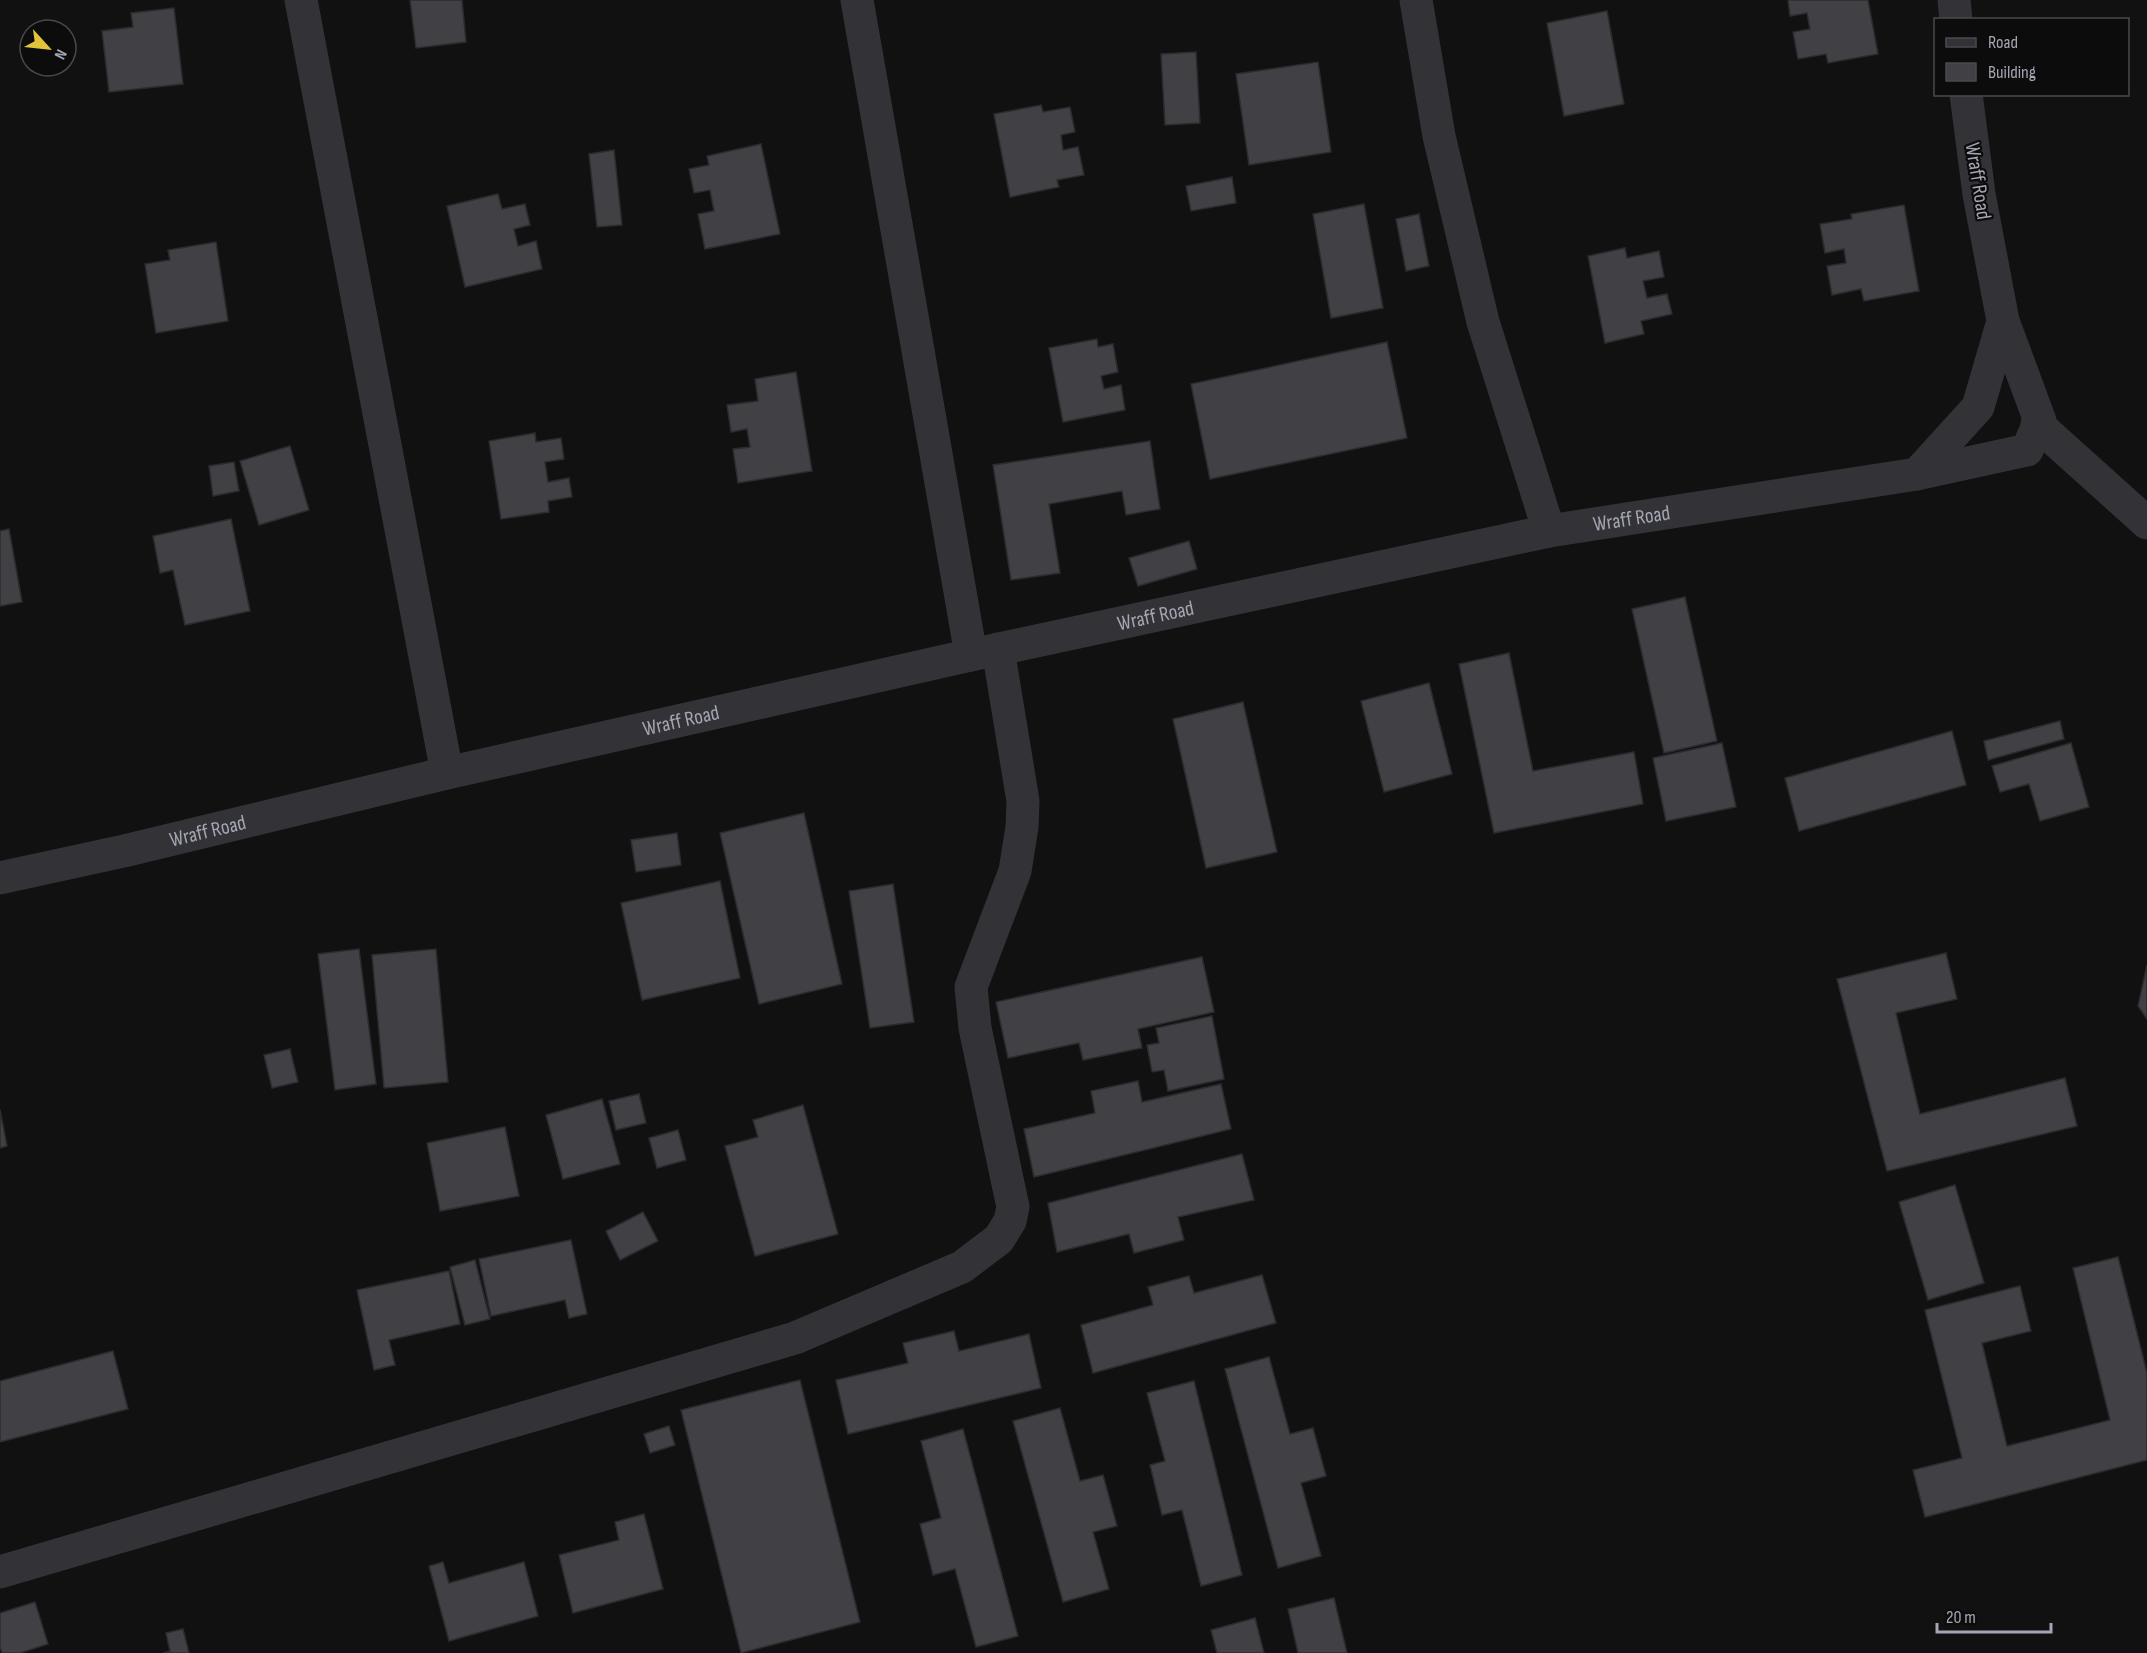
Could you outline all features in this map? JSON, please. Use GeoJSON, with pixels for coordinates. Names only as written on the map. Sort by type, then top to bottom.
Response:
{"type":"FeatureCollection","features":[{"type":"Feature","properties":{"kind":"street"},"geometry":{"type":"LineString","coordinates":[[301,0],[447,773]]}},
{"type":"Feature","properties":{"kind":"street"},"geometry":{"type":"LineString","coordinates":[[0,1572],[795,1338],[962,1267],[999,1239],[1010,1221],[1013,1207],[975,1028],[970,987],[1015,871],[1022,827],[1023,801],[984,652],[857,0]]}},
{"type":"Feature","properties":{"kind":"street"},"geometry":{"type":"LineString","coordinates":[[1416,0],[1439,136],[1483,322],[1549,531]]}},
{"type":"Feature","properties":{"kind":"street"},"geometry":{"type":"LineString","coordinates":[[1954,0],[1956,18]]}},
{"type":"Feature","properties":{"kind":"street","name":"Wraff Road"},"geometry":{"type":"LineString","coordinates":[[0,878],[124,851],[447,773],[984,652],[1549,531],[1917,474],[1978,407],[2003,321],[1979,194],[1966,96]]}},
{"type":"Feature","properties":{"kind":"street"},"geometry":{"type":"LineString","coordinates":[[1917,474],[2027,450],[2040,421],[2003,321]]}},
{"type":"Feature","properties":{"kind":"street"},"geometry":{"type":"LineString","coordinates":[[2037,424],[2147,523]]}},
{"type":"Feature","properties":{"kind":"building"},"geometry":{"type":"Polygon","coordinates":[[[410,0],[462,0],[466,42],[416,48],[410,0]]]}},
{"type":"Feature","properties":{"kind":"building"},"geometry":{"type":"Polygon","coordinates":[[[1788,0],[1868,0],[1878,54],[1828,63],[1826,54],[1798,59],[1793,32],[1810,29],[1807,13],[1790,16],[1788,0]]]}},
{"type":"Feature","properties":{"kind":"building"},"geometry":{"type":"Polygon","coordinates":[[[174,8],[183,84],[109,92],[102,31],[133,27],[131,13],[174,8]]]}},
{"type":"Feature","properties":{"kind":"building"},"geometry":{"type":"Polygon","coordinates":[[[1607,11],[1624,104],[1564,116],[1547,23],[1607,11]]]}},
{"type":"Feature","properties":{"kind":"building"},"geometry":{"type":"Polygon","coordinates":[[[1196,52],[1200,123],[1165,125],[1161,54],[1196,52]]]}},
{"type":"Feature","properties":{"kind":"building"},"geometry":{"type":"Polygon","coordinates":[[[1318,62],[1331,152],[1249,165],[1236,74],[1318,62]]]}},
{"type":"Feature","properties":{"kind":"building"},"geometry":{"type":"Polygon","coordinates":[[[1041,105],[1043,112],[1070,107],[1075,132],[1061,135],[1063,150],[1078,147],[1084,175],[1057,180],[1059,187],[1010,197],[994,114],[1041,105]]]}},
{"type":"Feature","properties":{"kind":"building"},"geometry":{"type":"Polygon","coordinates":[[[761,144],[780,234],[705,249],[698,214],[714,211],[710,190],[694,193],[689,169],[709,165],[707,156],[761,144]]]}},
{"type":"Feature","properties":{"kind":"building"},"geometry":{"type":"Polygon","coordinates":[[[614,150],[622,225],[597,227],[589,154],[614,150]]]}},
{"type":"Feature","properties":{"kind":"building"},"geometry":{"type":"Polygon","coordinates":[[[1232,177],[1236,203],[1191,211],[1186,186],[1232,177]]]}},
{"type":"Feature","properties":{"kind":"building"},"geometry":{"type":"Polygon","coordinates":[[[498,194],[502,209],[525,204],[530,225],[514,229],[518,246],[536,241],[542,269],[465,287],[447,206],[498,194]]]}},
{"type":"Feature","properties":{"kind":"building"},"geometry":{"type":"Polygon","coordinates":[[[1364,204],[1383,308],[1331,318],[1313,214],[1364,204]]]}},
{"type":"Feature","properties":{"kind":"building"},"geometry":{"type":"Polygon","coordinates":[[[1904,205],[1919,291],[1864,301],[1861,289],[1832,295],[1827,266],[1846,263],[1844,249],[1825,253],[1820,224],[1852,219],[1851,214],[1904,205]]]}},
{"type":"Feature","properties":{"kind":"building"},"geometry":{"type":"Polygon","coordinates":[[[1419,214],[1429,266],[1406,271],[1396,219],[1419,214]]]}},
{"type":"Feature","properties":{"kind":"building"},"geometry":{"type":"Polygon","coordinates":[[[216,242],[228,321],[156,333],[145,264],[170,260],[168,250],[216,242]]]}},
{"type":"Feature","properties":{"kind":"building"},"geometry":{"type":"Polygon","coordinates":[[[1625,248],[1627,258],[1659,251],[1664,277],[1643,281],[1647,298],[1667,294],[1672,314],[1641,321],[1644,334],[1605,343],[1588,256],[1625,248]]]}},
{"type":"Feature","properties":{"kind":"building"},"geometry":{"type":"Polygon","coordinates":[[[1097,339],[1098,347],[1113,344],[1118,372],[1101,376],[1104,389],[1121,385],[1125,410],[1063,422],[1049,348],[1097,339]]]}},
{"type":"Feature","properties":{"kind":"building"},"geometry":{"type":"Polygon","coordinates":[[[1387,342],[1407,438],[1210,479],[1191,384],[1387,342]]]}},
{"type":"Feature","properties":{"kind":"building"},"geometry":{"type":"Polygon","coordinates":[[[796,372],[812,471],[738,483],[733,449],[750,447],[747,429],[731,432],[727,405],[758,401],[755,379],[796,372]]]}},
{"type":"Feature","properties":{"kind":"building"},"geometry":{"type":"Polygon","coordinates":[[[535,433],[536,442],[561,438],[564,459],[545,462],[548,482],[569,478],[572,497],[548,501],[549,512],[501,519],[489,441],[535,433]]]}},
{"type":"Feature","properties":{"kind":"building"},"geometry":{"type":"Polygon","coordinates":[[[1150,441],[1160,509],[1126,515],[1122,491],[1049,504],[1060,573],[1011,580],[993,465],[1150,441]]]}},
{"type":"Feature","properties":{"kind":"building"},"geometry":{"type":"Polygon","coordinates":[[[290,446],[309,510],[259,525],[240,461],[290,446]]]}},
{"type":"Feature","properties":{"kind":"building"},"geometry":{"type":"Polygon","coordinates":[[[234,462],[239,491],[213,496],[209,466],[234,462]]]}},
{"type":"Feature","properties":{"kind":"building"},"geometry":{"type":"Polygon","coordinates":[[[231,519],[250,611],[185,625],[173,570],[160,573],[153,536],[231,519]]]}},
{"type":"Feature","properties":{"kind":"building"},"geometry":{"type":"Polygon","coordinates":[[[9,529],[22,602],[0,606],[0,531],[9,529]]]}},
{"type":"Feature","properties":{"kind":"building"},"geometry":{"type":"Polygon","coordinates":[[[1189,541],[1197,569],[1138,586],[1129,558],[1189,541]]]}},
{"type":"Feature","properties":{"kind":"building"},"geometry":{"type":"Polygon","coordinates":[[[1685,597],[1717,741],[1664,753],[1632,609],[1685,597]]]}},
{"type":"Feature","properties":{"kind":"building"},"geometry":{"type":"Polygon","coordinates":[[[1509,653],[1533,771],[1634,752],[1643,804],[1494,833],[1459,664],[1509,653]]]}},
{"type":"Feature","properties":{"kind":"building"},"geometry":{"type":"Polygon","coordinates":[[[1429,683],[1452,774],[1384,792],[1361,701],[1429,683]]]}},
{"type":"Feature","properties":{"kind":"building"},"geometry":{"type":"Polygon","coordinates":[[[1243,702],[1277,852],[1206,868],[1173,719],[1243,702]]]}},
{"type":"Feature","properties":{"kind":"building"},"geometry":{"type":"Polygon","coordinates":[[[2060,721],[2064,739],[1988,760],[1984,741],[2060,721]]]}},
{"type":"Feature","properties":{"kind":"building"},"geometry":{"type":"Polygon","coordinates":[[[1952,731],[1966,785],[1799,831],[1785,778],[1952,731]]]}},
{"type":"Feature","properties":{"kind":"building"},"geometry":{"type":"Polygon","coordinates":[[[1722,743],[1736,807],[1666,821],[1653,758],[1722,743]]]}},
{"type":"Feature","properties":{"kind":"building"},"geometry":{"type":"Polygon","coordinates":[[[2071,743],[2089,807],[2040,821],[2029,784],[2000,792],[1992,766],[2071,743]]]}},
{"type":"Feature","properties":{"kind":"building"},"geometry":{"type":"Polygon","coordinates":[[[804,813],[842,984],[759,1004],[720,833],[804,813]]]}},
{"type":"Feature","properties":{"kind":"building"},"geometry":{"type":"Polygon","coordinates":[[[677,833],[681,865],[636,872],[631,840],[677,833]]]}},
{"type":"Feature","properties":{"kind":"building"},"geometry":{"type":"Polygon","coordinates":[[[720,881],[740,978],[642,1000],[621,903],[720,881]]]}},
{"type":"Feature","properties":{"kind":"building"},"geometry":{"type":"Polygon","coordinates":[[[893,884],[914,1022],[870,1028],[849,891],[893,884]]]}},
{"type":"Feature","properties":{"kind":"building"},"geometry":{"type":"Polygon","coordinates":[[[359,949],[376,1084],[335,1090],[318,954],[359,949]]]}},
{"type":"Feature","properties":{"kind":"building"},"geometry":{"type":"Polygon","coordinates":[[[436,949],[448,1082],[384,1088],[372,955],[436,949]]]}},
{"type":"Feature","properties":{"kind":"building"},"geometry":{"type":"Polygon","coordinates":[[[1946,953],[1957,999],[1896,1013],[1920,1114],[2065,1078],[2077,1126],[1887,1171],[1837,979],[1946,953]]]}},
{"type":"Feature","properties":{"kind":"building"},"geometry":{"type":"Polygon","coordinates":[[[1202,957],[1214,1012],[1138,1029],[1142,1048],[1083,1060],[1079,1043],[1008,1058],[996,1002],[1202,957]]]}},
{"type":"Feature","properties":{"kind":"building"},"geometry":{"type":"Polygon","coordinates":[[[2147,965],[2147,1019],[2138,1006],[2147,965]]]}},
{"type":"Feature","properties":{"kind":"building"},"geometry":{"type":"Polygon","coordinates":[[[1212,1016],[1224,1079],[1168,1091],[1164,1070],[1152,1072],[1147,1045],[1159,1043],[1156,1028],[1212,1016]]]}},
{"type":"Feature","properties":{"kind":"building"},"geometry":{"type":"Polygon","coordinates":[[[290,1049],[298,1082],[272,1088],[264,1055],[290,1049]]]}},
{"type":"Feature","properties":{"kind":"building"},"geometry":{"type":"Polygon","coordinates":[[[1138,1081],[1142,1102],[1221,1084],[1231,1129],[1034,1177],[1024,1129],[1095,1113],[1091,1091],[1138,1081]]]}},
{"type":"Feature","properties":{"kind":"building"},"geometry":{"type":"Polygon","coordinates":[[[639,1094],[646,1123],[616,1130],[609,1101],[639,1094]]]}},
{"type":"Feature","properties":{"kind":"building"},"geometry":{"type":"Polygon","coordinates":[[[602,1099],[620,1164],[563,1179],[546,1115],[602,1099]]]}},
{"type":"Feature","properties":{"kind":"building"},"geometry":{"type":"Polygon","coordinates":[[[803,1105],[838,1234],[755,1256],[725,1146],[758,1137],[753,1120],[803,1105]]]}},
{"type":"Feature","properties":{"kind":"building"},"geometry":{"type":"Polygon","coordinates":[[[0,1110],[7,1146],[0,1148],[0,1110]]]}},
{"type":"Feature","properties":{"kind":"building"},"geometry":{"type":"Polygon","coordinates":[[[505,1127],[519,1196],[440,1211],[427,1143],[505,1127]]]}},
{"type":"Feature","properties":{"kind":"building"},"geometry":{"type":"Polygon","coordinates":[[[678,1130],[686,1160],[657,1168],[649,1138],[678,1130]]]}},
{"type":"Feature","properties":{"kind":"building"},"geometry":{"type":"Polygon","coordinates":[[[1242,1154],[1254,1200],[1178,1217],[1184,1240],[1134,1253],[1129,1234],[1057,1252],[1048,1203],[1242,1154]]]}},
{"type":"Feature","properties":{"kind":"building"},"geometry":{"type":"Polygon","coordinates":[[[1955,1185],[1984,1283],[1928,1300],[1899,1202],[1955,1185]]]}},
{"type":"Feature","properties":{"kind":"building"},"geometry":{"type":"Polygon","coordinates":[[[643,1212],[658,1241],[620,1260],[606,1231],[643,1212]]]}},
{"type":"Feature","properties":{"kind":"building"},"geometry":{"type":"Polygon","coordinates":[[[571,1240],[587,1314],[569,1318],[565,1300],[491,1316],[479,1259],[571,1240]]]}},
{"type":"Feature","properties":{"kind":"building"},"geometry":{"type":"Polygon","coordinates":[[[2118,1257],[2147,1373],[2147,1460],[1925,1517],[1913,1470],[1962,1458],[1925,1310],[2020,1286],[2031,1331],[1982,1343],[2007,1446],[2110,1420],[2073,1268],[2118,1257]]]}},
{"type":"Feature","properties":{"kind":"building"},"geometry":{"type":"Polygon","coordinates":[[[475,1260],[490,1319],[465,1325],[450,1267],[475,1260]]]}},
{"type":"Feature","properties":{"kind":"building"},"geometry":{"type":"Polygon","coordinates":[[[449,1271],[460,1324],[389,1340],[395,1365],[374,1370],[357,1290],[449,1271]]]}},
{"type":"Feature","properties":{"kind":"building"},"geometry":{"type":"Polygon","coordinates":[[[1262,1275],[1276,1323],[1093,1373],[1081,1325],[1153,1305],[1148,1287],[1189,1276],[1194,1293],[1262,1275]]]}},
{"type":"Feature","properties":{"kind":"building"},"geometry":{"type":"Polygon","coordinates":[[[954,1331],[959,1351],[1029,1334],[1041,1388],[848,1434],[836,1380],[908,1363],[903,1343],[954,1331]]]}},
{"type":"Feature","properties":{"kind":"building"},"geometry":{"type":"Polygon","coordinates":[[[113,1351],[128,1409],[0,1442],[0,1381],[113,1351]]]}},
{"type":"Feature","properties":{"kind":"building"},"geometry":{"type":"Polygon","coordinates":[[[1269,1357],[1290,1434],[1313,1428],[1326,1476],[1301,1483],[1321,1556],[1278,1568],[1225,1369],[1269,1357]]]}},
{"type":"Feature","properties":{"kind":"building"},"geometry":{"type":"Polygon","coordinates":[[[800,1380],[860,1622],[741,1653],[681,1410],[800,1380]]]}},
{"type":"Feature","properties":{"kind":"building"},"geometry":{"type":"Polygon","coordinates":[[[1194,1381],[1242,1575],[1201,1586],[1182,1510],[1162,1515],[1150,1465],[1165,1461],[1147,1393],[1194,1381]]]}},
{"type":"Feature","properties":{"kind":"building"},"geometry":{"type":"Polygon","coordinates":[[[1060,1408],[1080,1481],[1103,1475],[1117,1526],[1093,1532],[1109,1589],[1063,1602],[1013,1421],[1060,1408]]]}},
{"type":"Feature","properties":{"kind":"building"},"geometry":{"type":"Polygon","coordinates":[[[669,1426],[675,1445],[650,1453],[644,1434],[669,1426]]]}},
{"type":"Feature","properties":{"kind":"building"},"geometry":{"type":"Polygon","coordinates":[[[963,1429],[1018,1636],[976,1647],[955,1569],[933,1575],[920,1524],[941,1518],[921,1441],[963,1429]]]}},
{"type":"Feature","properties":{"kind":"building"},"geometry":{"type":"Polygon","coordinates":[[[644,1514],[663,1589],[573,1613],[559,1555],[619,1540],[615,1522],[644,1514]]]}},
{"type":"Feature","properties":{"kind":"building"},"geometry":{"type":"Polygon","coordinates":[[[443,1562],[449,1583],[524,1562],[538,1616],[449,1641],[429,1566],[443,1562]]]}},
{"type":"Feature","properties":{"kind":"building"},"geometry":{"type":"Polygon","coordinates":[[[1334,1598],[1347,1653],[1298,1653],[1288,1609],[1334,1598]]]}},
{"type":"Feature","properties":{"kind":"building"},"geometry":{"type":"Polygon","coordinates":[[[35,1602],[48,1644],[20,1653],[2,1653],[0,1613],[35,1602]]]}},
{"type":"Feature","properties":{"kind":"building"},"geometry":{"type":"Polygon","coordinates":[[[1255,1618],[1264,1653],[1217,1653],[1211,1630],[1255,1618]]]}},
{"type":"Feature","properties":{"kind":"building"},"geometry":{"type":"Polygon","coordinates":[[[183,1629],[189,1653],[163,1653],[170,1651],[166,1633],[183,1629]]]}}]}
